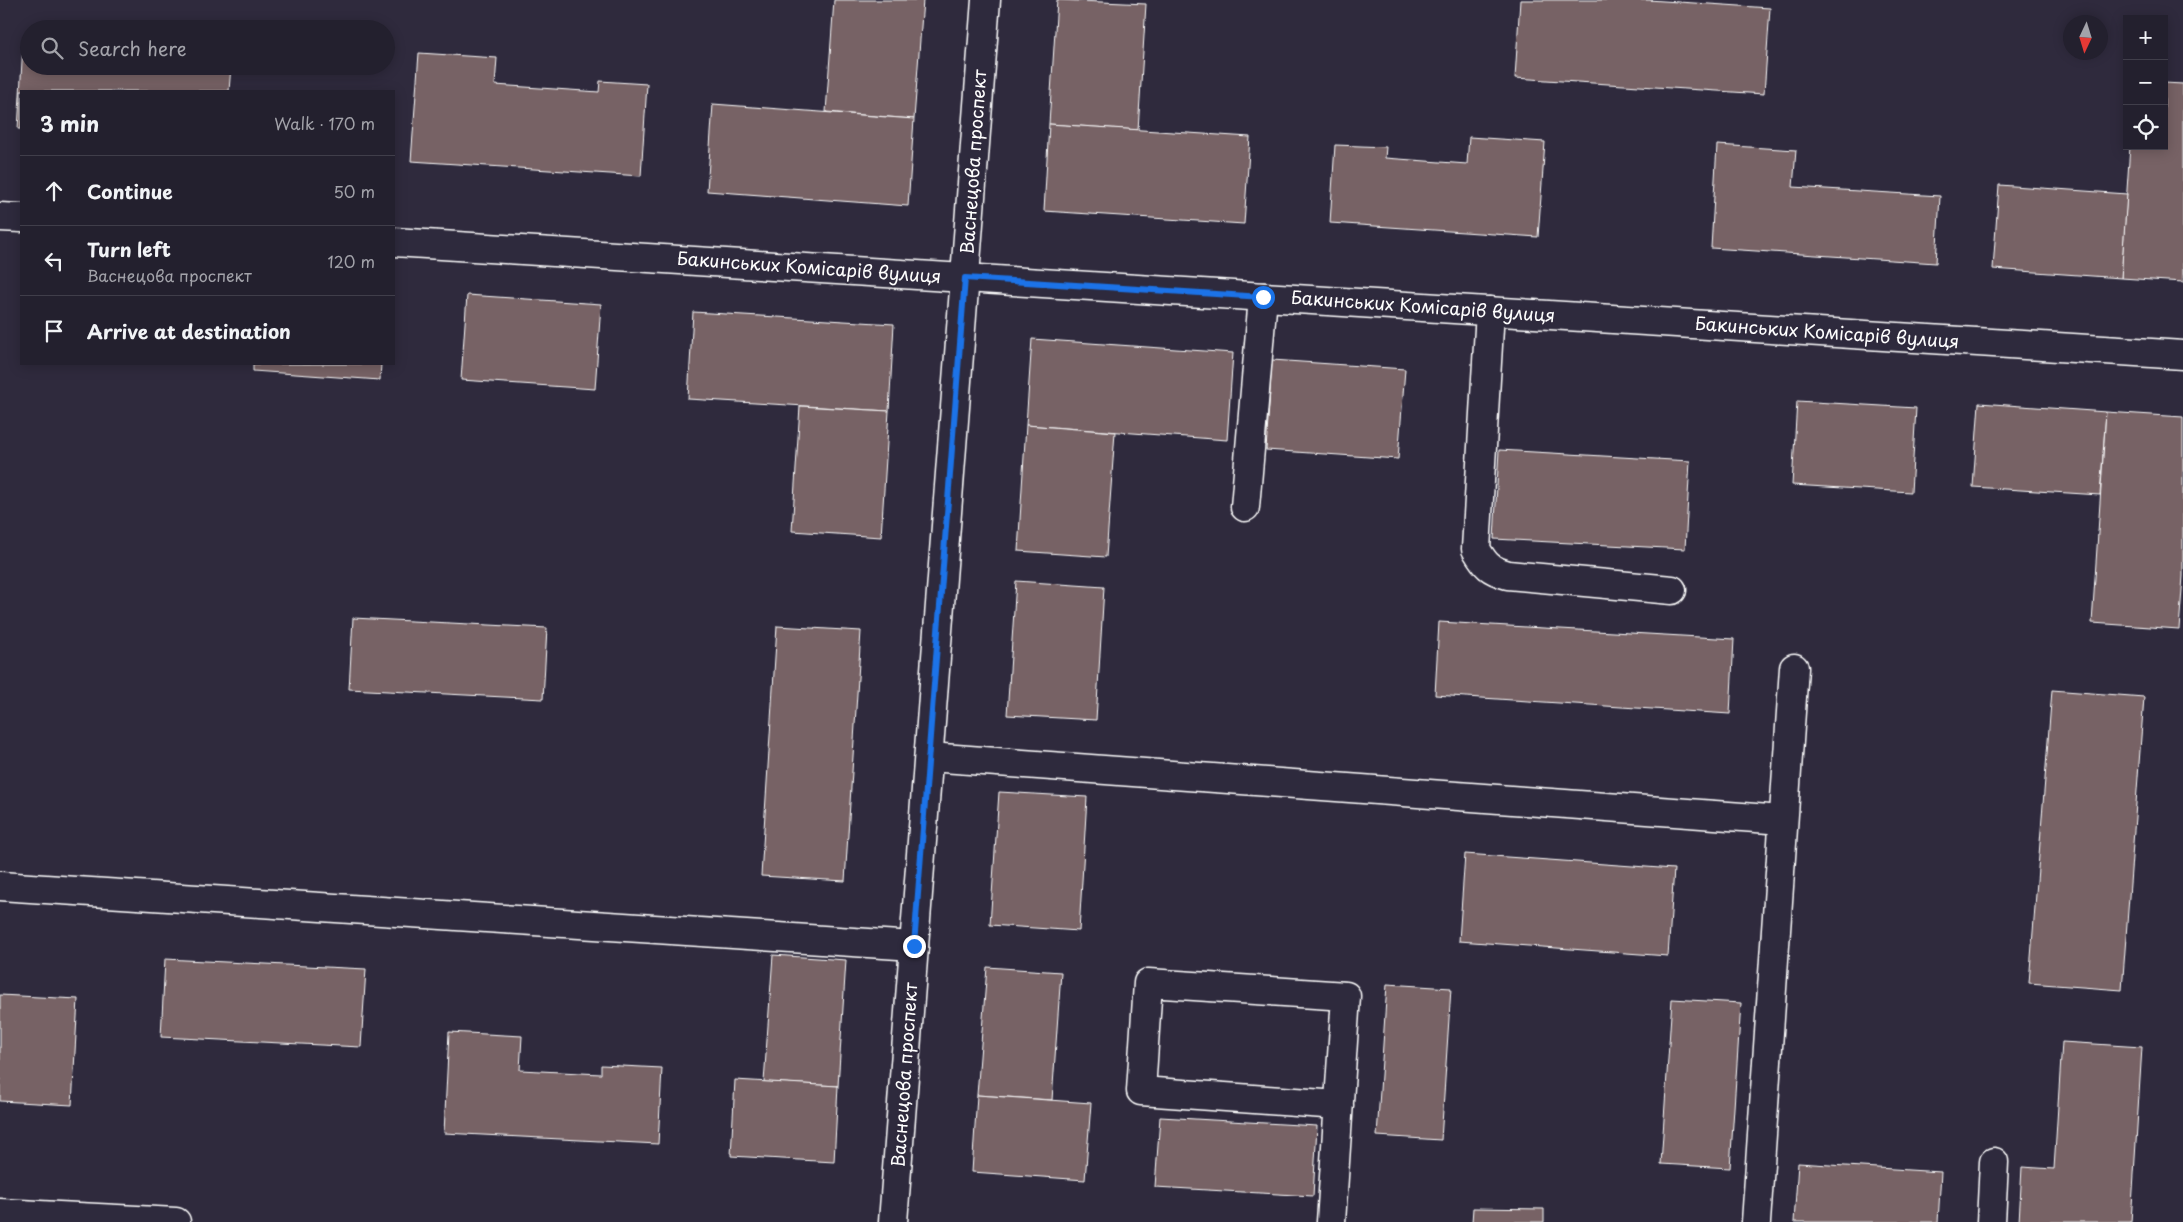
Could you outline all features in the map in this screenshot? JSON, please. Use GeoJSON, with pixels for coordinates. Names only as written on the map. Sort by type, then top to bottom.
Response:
{"type":"FeatureCollection","features":[{"type":"Feature","properties":{"kind":"street","name":"Васнецова проспект"},"geometry":{"type":"LineString","coordinates":[[893,1222],[986,0]]}},
{"type":"Feature","properties":{"kind":"street"},"geometry":{"type":"LineString","coordinates":[[0,217],[20,218]]}},
{"type":"Feature","properties":{"kind":"street","name":"Бакинських Комісарів вулиця"},"geometry":{"type":"LineString","coordinates":[[395,242],[2183,355]]}},
{"type":"Feature","properties":{"kind":"street"},"geometry":{"type":"LineString","coordinates":[[1245,507],[1263,297]]}},
{"type":"Feature","properties":{"kind":"street"},"geometry":{"type":"LineString","coordinates":[[1490,311],[1476,549],[1484,562],[1492,571],[1508,576],[1672,590]]}},
{"type":"Feature","properties":{"kind":"street"},"geometry":{"type":"LineString","coordinates":[[1756,1222],[1794,668]]}},
{"type":"Feature","properties":{"kind":"street"},"geometry":{"type":"LineString","coordinates":[[928,757],[1783,820]]}},
{"type":"Feature","properties":{"kind":"street"},"geometry":{"type":"LineString","coordinates":[[0,886],[914,946]]}},
{"type":"Feature","properties":{"kind":"street"},"geometry":{"type":"LineString","coordinates":[[1331,1222],[1339,1105],[1346,996],[1148,983],[1141,1091],[1339,1105]]}},
{"type":"Feature","properties":{"kind":"street"},"geometry":{"type":"LineString","coordinates":[[1991,1222],[1994,1162]]}},
{"type":"Feature","properties":{"kind":"street"},"geometry":{"type":"LineString","coordinates":[[0,1213],[176,1222]]}},
{"type":"Feature","properties":{"kind":"building"},"geometry":{"type":"Polygon","coordinates":[[[834,0],[923,0],[914,119],[826,112],[834,0]]]}},
{"type":"Feature","properties":{"kind":"building"},"geometry":{"type":"Polygon","coordinates":[[[1057,0],[1146,4],[1138,130],[1049,124],[1057,0]]]}},
{"type":"Feature","properties":{"kind":"building"},"geometry":{"type":"Polygon","coordinates":[[[1520,0],[1648,0],[1770,8],[1764,94],[1515,78],[1520,0]]]}},
{"type":"Feature","properties":{"kind":"building"},"geometry":{"type":"Polygon","coordinates":[[[419,53],[497,58],[495,85],[599,92],[600,81],[647,84],[641,176],[411,161],[419,53]]]}},
{"type":"Feature","properties":{"kind":"building"},"geometry":{"type":"Polygon","coordinates":[[[21,75],[230,75],[229,90],[20,90],[21,75]]]}},
{"type":"Feature","properties":{"kind":"building"},"geometry":{"type":"Polygon","coordinates":[[[2168,83],[2183,84],[2183,282],[2121,278],[2130,150],[2168,150],[2168,83]]]}},
{"type":"Feature","properties":{"kind":"building"},"geometry":{"type":"Polygon","coordinates":[[[20,95],[20,129],[18,129],[20,95]]]}},
{"type":"Feature","properties":{"kind":"building"},"geometry":{"type":"Polygon","coordinates":[[[713,104],[914,119],[908,206],[707,191],[713,104]]]}},
{"type":"Feature","properties":{"kind":"building"},"geometry":{"type":"Polygon","coordinates":[[[1049,124],[1250,137],[1244,224],[1044,211],[1049,124]]]}},
{"type":"Feature","properties":{"kind":"building"},"geometry":{"type":"Polygon","coordinates":[[[1469,137],[1545,142],[1538,237],[1330,223],[1335,145],[1386,147],[1385,158],[1467,164],[1469,137]]]}},
{"type":"Feature","properties":{"kind":"building"},"geometry":{"type":"Polygon","coordinates":[[[1717,145],[1796,150],[1793,187],[1940,196],[1936,263],[1711,248],[1717,145]]]}},
{"type":"Feature","properties":{"kind":"building"},"geometry":{"type":"Polygon","coordinates":[[[1999,185],[2127,194],[2121,278],[1993,269],[1999,185]]]}},
{"type":"Feature","properties":{"kind":"building"},"geometry":{"type":"Polygon","coordinates":[[[467,295],[601,304],[595,389],[461,380],[467,295]]]}},
{"type":"Feature","properties":{"kind":"building"},"geometry":{"type":"Polygon","coordinates":[[[693,312],[894,324],[889,411],[688,399],[693,312]]]}},
{"type":"Feature","properties":{"kind":"building"},"geometry":{"type":"Polygon","coordinates":[[[1032,339],[1233,353],[1227,440],[1026,425],[1032,339]]]}},
{"type":"Feature","properties":{"kind":"building"},"geometry":{"type":"Polygon","coordinates":[[[1272,360],[1405,369],[1398,459],[1266,450],[1272,360]]]}},
{"type":"Feature","properties":{"kind":"building"},"geometry":{"type":"Polygon","coordinates":[[[253,365],[381,365],[380,380],[253,371],[253,365]]]}},
{"type":"Feature","properties":{"kind":"building"},"geometry":{"type":"Polygon","coordinates":[[[1797,401],[1916,408],[1911,492],[1792,485],[1797,401]]]}},
{"type":"Feature","properties":{"kind":"building"},"geometry":{"type":"Polygon","coordinates":[[[1979,403],[2106,412],[2100,495],[1973,487],[1979,403]]]}},
{"type":"Feature","properties":{"kind":"building"},"geometry":{"type":"Polygon","coordinates":[[[800,406],[889,411],[881,537],[792,531],[800,406]]]}},
{"type":"Feature","properties":{"kind":"building"},"geometry":{"type":"Polygon","coordinates":[[[2106,412],[2183,417],[2183,576],[2179,629],[2092,623],[2106,412]]]}},
{"type":"Feature","properties":{"kind":"building"},"geometry":{"type":"Polygon","coordinates":[[[1026,425],[1115,432],[1106,557],[1018,551],[1026,425]]]}},
{"type":"Feature","properties":{"kind":"building"},"geometry":{"type":"Polygon","coordinates":[[[1499,450],[1690,461],[1685,549],[1494,539],[1499,450]]]}},
{"type":"Feature","properties":{"kind":"building"},"geometry":{"type":"Polygon","coordinates":[[[1016,581],[1104,587],[1096,720],[1007,715],[1016,581]]]}},
{"type":"Feature","properties":{"kind":"building"},"geometry":{"type":"Polygon","coordinates":[[[353,618],[547,628],[543,699],[349,689],[353,618]]]}},
{"type":"Feature","properties":{"kind":"building"},"geometry":{"type":"Polygon","coordinates":[[[1439,622],[1734,639],[1730,714],[1435,695],[1439,622]]]}},
{"type":"Feature","properties":{"kind":"building"},"geometry":{"type":"Polygon","coordinates":[[[777,626],[861,631],[845,881],[761,876],[777,626]]]}},
{"type":"Feature","properties":{"kind":"building"},"geometry":{"type":"Polygon","coordinates":[[[2052,690],[2144,697],[2122,990],[2029,983],[2052,690]]]}},
{"type":"Feature","properties":{"kind":"building"},"geometry":{"type":"Polygon","coordinates":[[[999,792],[1087,797],[1079,931],[990,925],[999,792]]]}},
{"type":"Feature","properties":{"kind":"building"},"geometry":{"type":"Polygon","coordinates":[[[1465,854],[1674,869],[1668,956],[1459,941],[1465,854]]]}},
{"type":"Feature","properties":{"kind":"building"},"geometry":{"type":"Polygon","coordinates":[[[773,955],[846,960],[838,1086],[764,1082],[773,955]]]}},
{"type":"Feature","properties":{"kind":"building"},"geometry":{"type":"Polygon","coordinates":[[[165,959],[366,969],[361,1047],[161,1037],[165,959]]]}},
{"type":"Feature","properties":{"kind":"building"},"geometry":{"type":"Polygon","coordinates":[[[987,967],[1061,972],[1052,1100],[977,1095],[987,967]]]}},
{"type":"Feature","properties":{"kind":"building"},"geometry":{"type":"Polygon","coordinates":[[[1387,984],[1451,988],[1441,1140],[1377,1136],[1387,984]]]}},
{"type":"Feature","properties":{"kind":"building"},"geometry":{"type":"Polygon","coordinates":[[[0,995],[78,999],[72,1105],[0,1101],[0,995]]]}},
{"type":"Feature","properties":{"kind":"building"},"geometry":{"type":"Polygon","coordinates":[[[1672,999],[1741,1003],[1730,1168],[1661,1164],[1672,999]]]}},
{"type":"Feature","properties":{"kind":"building"},"geometry":{"type":"Polygon","coordinates":[[[449,1032],[522,1036],[520,1070],[601,1074],[601,1065],[662,1068],[658,1144],[444,1133],[449,1032]]]}},
{"type":"Feature","properties":{"kind":"building"},"geometry":{"type":"Polygon","coordinates":[[[2062,1042],[2142,1047],[2131,1222],[2019,1222],[2022,1167],[2054,1169],[2062,1042]]]}},
{"type":"Feature","properties":{"kind":"building"},"geometry":{"type":"Polygon","coordinates":[[[735,1080],[838,1086],[834,1162],[731,1156],[735,1080]]]}},
{"type":"Feature","properties":{"kind":"building"},"geometry":{"type":"Polygon","coordinates":[[[977,1095],[1091,1103],[1085,1180],[972,1172],[977,1095]]]}},
{"type":"Feature","properties":{"kind":"building"},"geometry":{"type":"Polygon","coordinates":[[[1160,1117],[1317,1126],[1313,1196],[1155,1187],[1160,1117]]]}},
{"type":"Feature","properties":{"kind":"building"},"geometry":{"type":"Polygon","coordinates":[[[1798,1163],[1941,1172],[1938,1222],[1794,1222],[1798,1163]]]}},
{"type":"Feature","properties":{"kind":"building"},"geometry":{"type":"Polygon","coordinates":[[[1473,1208],[1544,1209],[1544,1222],[1472,1222],[1473,1208]]]}},
{"type":"Feature","properties":{"kind":"route"},"geometry":{"type":"LineString","coordinates":[[914,946],[965,278],[1263,297]]}}]}
